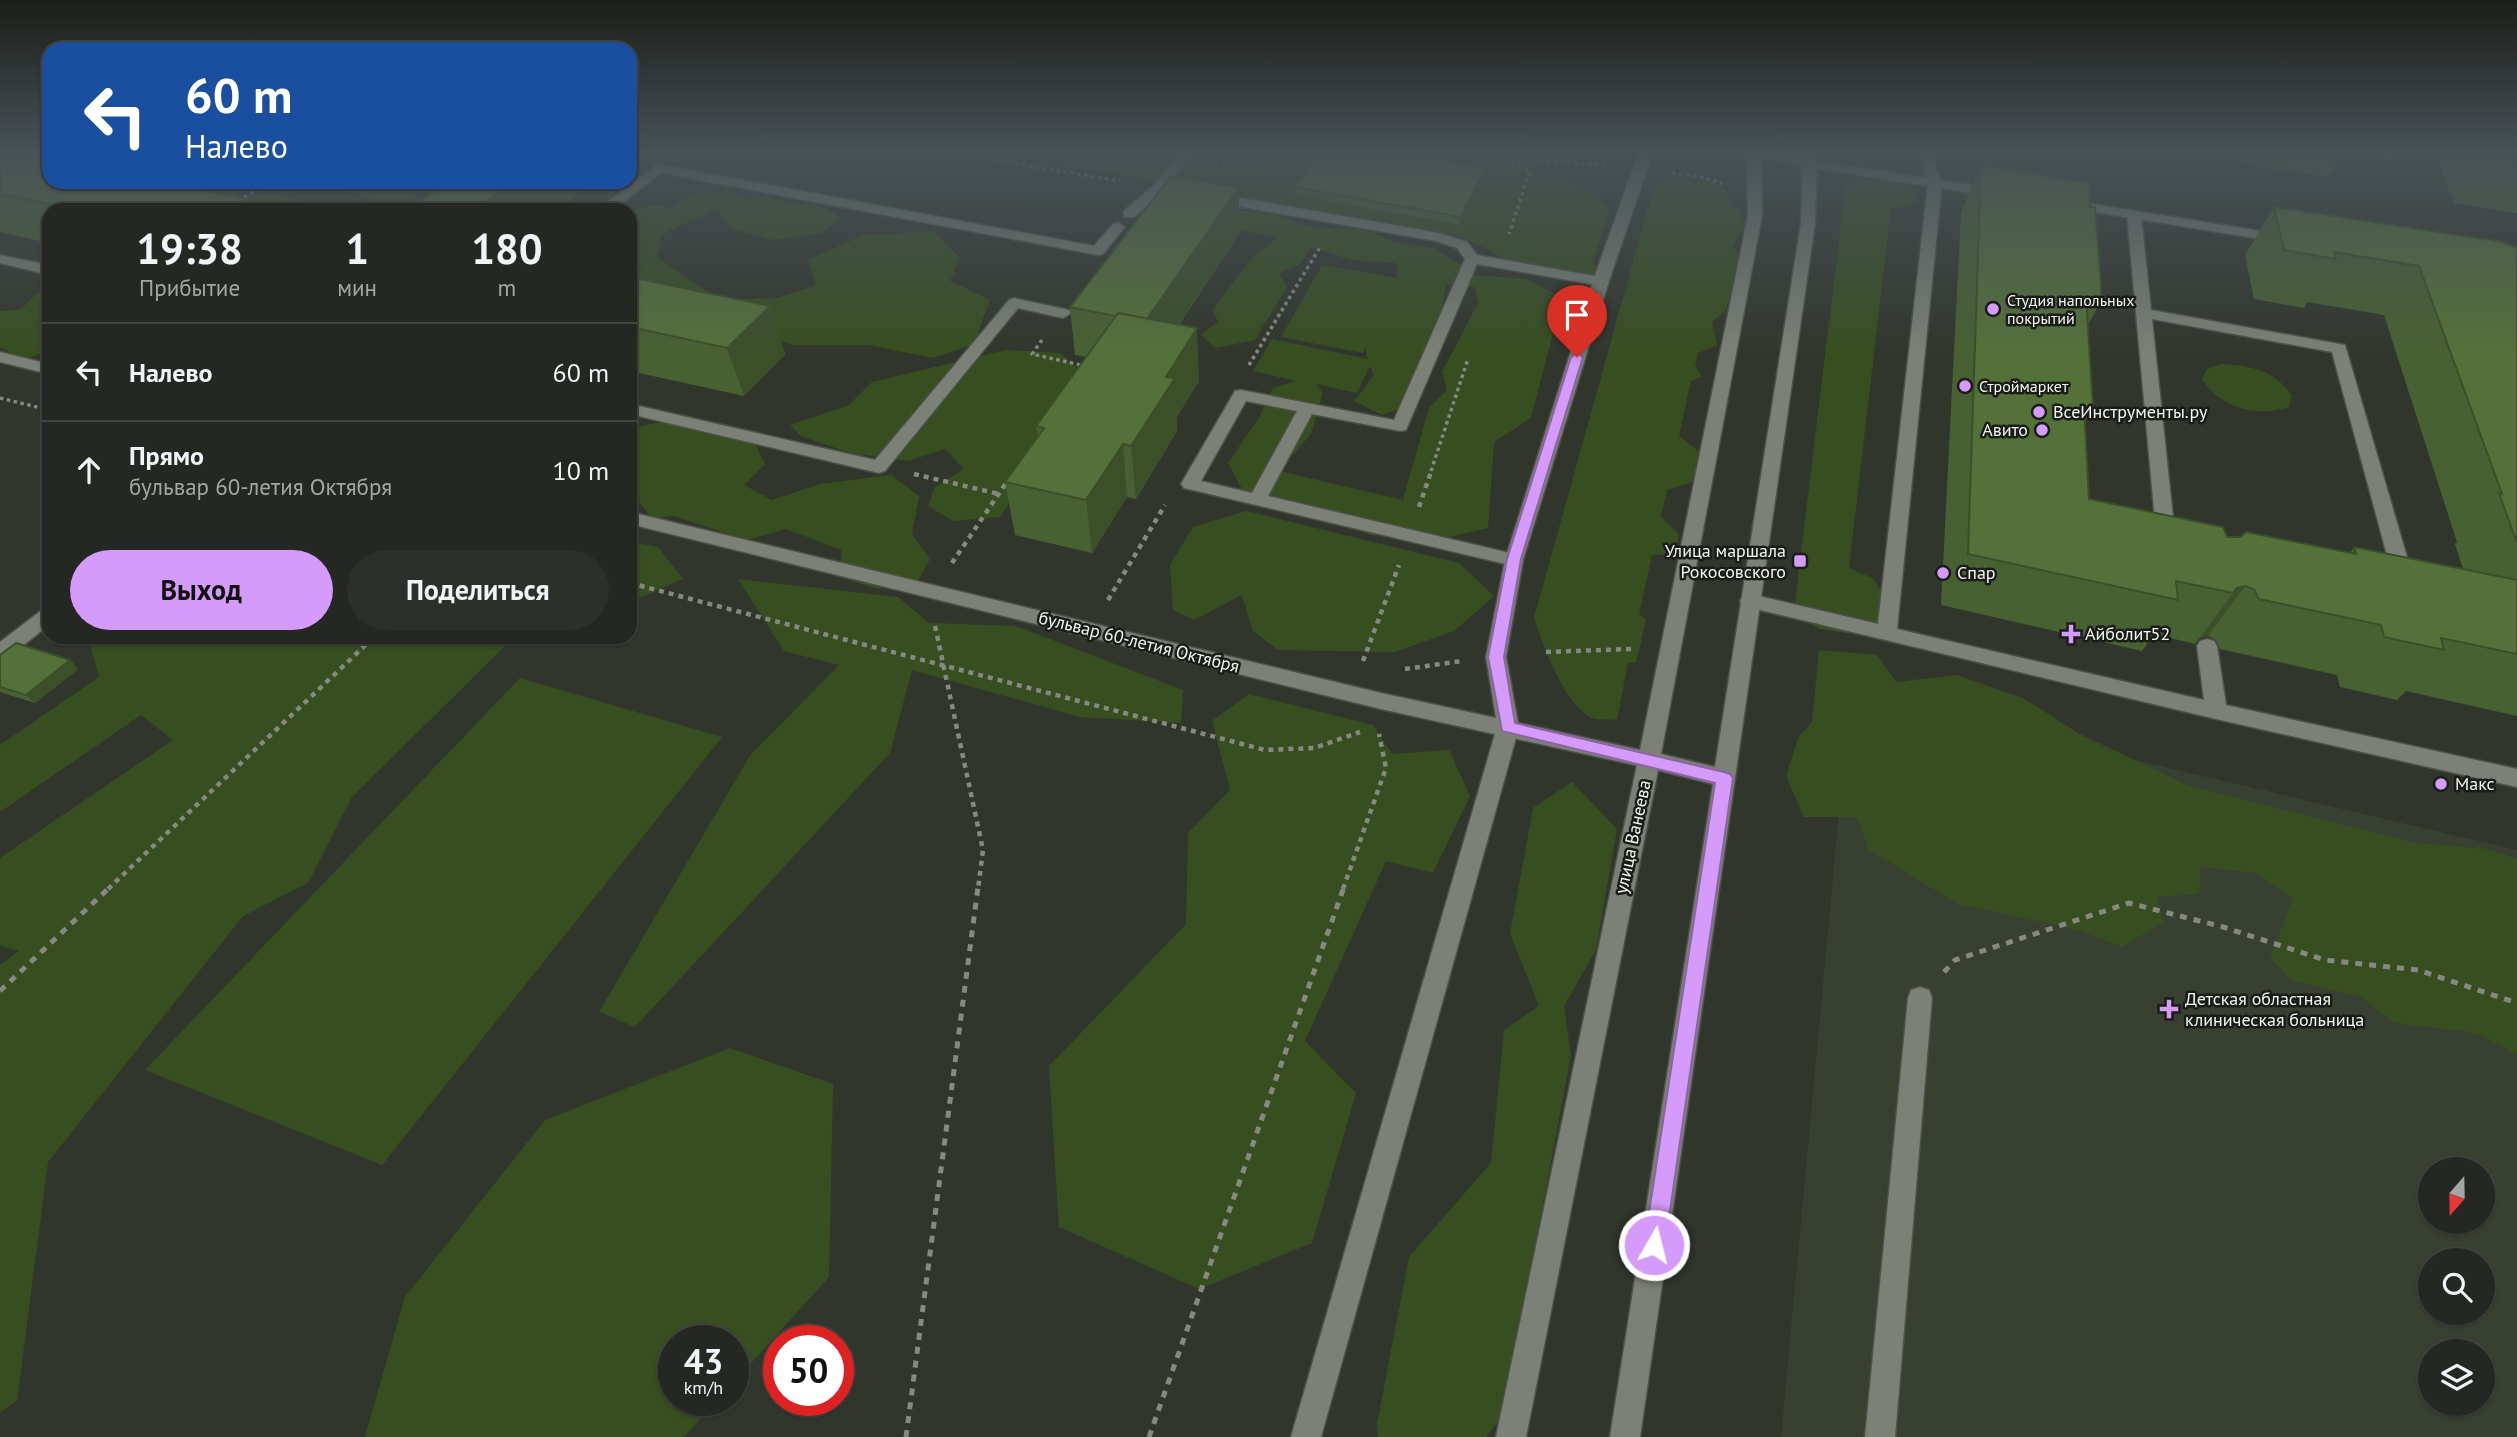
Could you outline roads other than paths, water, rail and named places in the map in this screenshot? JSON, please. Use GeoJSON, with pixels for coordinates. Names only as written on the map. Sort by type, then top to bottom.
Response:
{"type":"FeatureCollection","features":[{"type":"Feature","properties":{"kind":"main road"},"geometry":{"type":"LineString","coordinates":[[929,219],[1098,251],[1118,227]]}},
{"type":"Feature","properties":{"kind":"main road"},"geometry":{"type":"LineString","coordinates":[[1336,219],[1439,237],[1462,245],[1472,259],[1601,281]]}},
{"type":"Feature","properties":{"kind":"main road"},"geometry":{"type":"LineString","coordinates":[[1306,1437],[1508,727],[1496,657],[1514,559],[1622,219]]}},
{"type":"Feature","properties":{"kind":"main road","name":"улица Ванеева"},"geometry":{"type":"LineString","coordinates":[[1511,1437],[1649,760],[1754,219]]}},
{"type":"Feature","properties":{"kind":"main road"},"geometry":{"type":"LineString","coordinates":[[1625,1437],[1808,219]]}},
{"type":"Feature","properties":{"kind":"main road"},"geometry":{"type":"LineString","coordinates":[[1887,633],[1931,219]]}},
{"type":"Feature","properties":{"kind":"main road"},"geometry":{"type":"LineString","coordinates":[[2134,219],[2165,531],[2193,539]]}},
{"type":"Feature","properties":{"kind":"main road"},"geometry":{"type":"LineString","coordinates":[[2160,219],[2298,241]]}},
{"type":"Feature","properties":{"kind":"main road"},"geometry":{"type":"LineString","coordinates":[[0,259],[42,268]]}},
{"type":"Feature","properties":{"kind":"main road"},"geometry":{"type":"LineString","coordinates":[[1472,259],[1400,426],[1241,395],[1190,484],[1514,559]]}},
{"type":"Feature","properties":{"kind":"main road"},"geometry":{"type":"LineString","coordinates":[[637,411],[879,467],[1014,303],[1063,313]]}},
{"type":"Feature","properties":{"kind":"main road"},"geometry":{"type":"LineString","coordinates":[[2144,313],[2339,348],[2406,581],[2379,576]]}},
{"type":"Feature","properties":{"kind":"main road"},"geometry":{"type":"LineString","coordinates":[[0,357],[42,367]]}},
{"type":"Feature","properties":{"kind":"main road"},"geometry":{"type":"LineString","coordinates":[[1258,499],[1307,408]]}},
{"type":"Feature","properties":{"kind":"main road","name":"бульвар 60-летия Октября"},"geometry":{"type":"LineString","coordinates":[[637,520],[1351,694],[1508,727],[1724,778]]}},
{"type":"Feature","properties":{"kind":"main road"},"geometry":{"type":"LineString","coordinates":[[1750,601],[2216,711],[2517,778]]}},
{"type":"Feature","properties":{"kind":"main road"},"geometry":{"type":"LineString","coordinates":[[0,653],[42,620]]}},
{"type":"Feature","properties":{"kind":"main road"},"geometry":{"type":"LineString","coordinates":[[2207,646],[2216,711]]}},
{"type":"Feature","properties":{"kind":"main road"},"geometry":{"type":"LineString","coordinates":[[1880,1437],[1920,998]]}},
{"type":"Feature","properties":{"kind":"place","name":"Студия напольных покрытий"},"geometry":{"type":"Point","coordinates":[1993,309]}},
{"type":"Feature","properties":{"kind":"place","name":"Строймаркет"},"geometry":{"type":"Point","coordinates":[1965,386]}},
{"type":"Feature","properties":{"kind":"place","name":"ВсеИнструменты.ру"},"geometry":{"type":"Point","coordinates":[2039,412]}},
{"type":"Feature","properties":{"kind":"place","name":"Авито"},"geometry":{"type":"Point","coordinates":[2042,430]}},
{"type":"Feature","properties":{"kind":"place","name":"Улица маршала Рокосовского"},"geometry":{"type":"Point","coordinates":[1800,561]}},
{"type":"Feature","properties":{"kind":"place","name":"Спар"},"geometry":{"type":"Point","coordinates":[1943,573]}},
{"type":"Feature","properties":{"kind":"place","name":"Айболит52"},"geometry":{"type":"Point","coordinates":[2071,634]}},
{"type":"Feature","properties":{"kind":"place","name":"Макс"},"geometry":{"type":"Point","coordinates":[2441,784]}},
{"type":"Feature","properties":{"kind":"place","name":"Детская областная клиническая больница"},"geometry":{"type":"Point","coordinates":[2169,1009]}}]}
